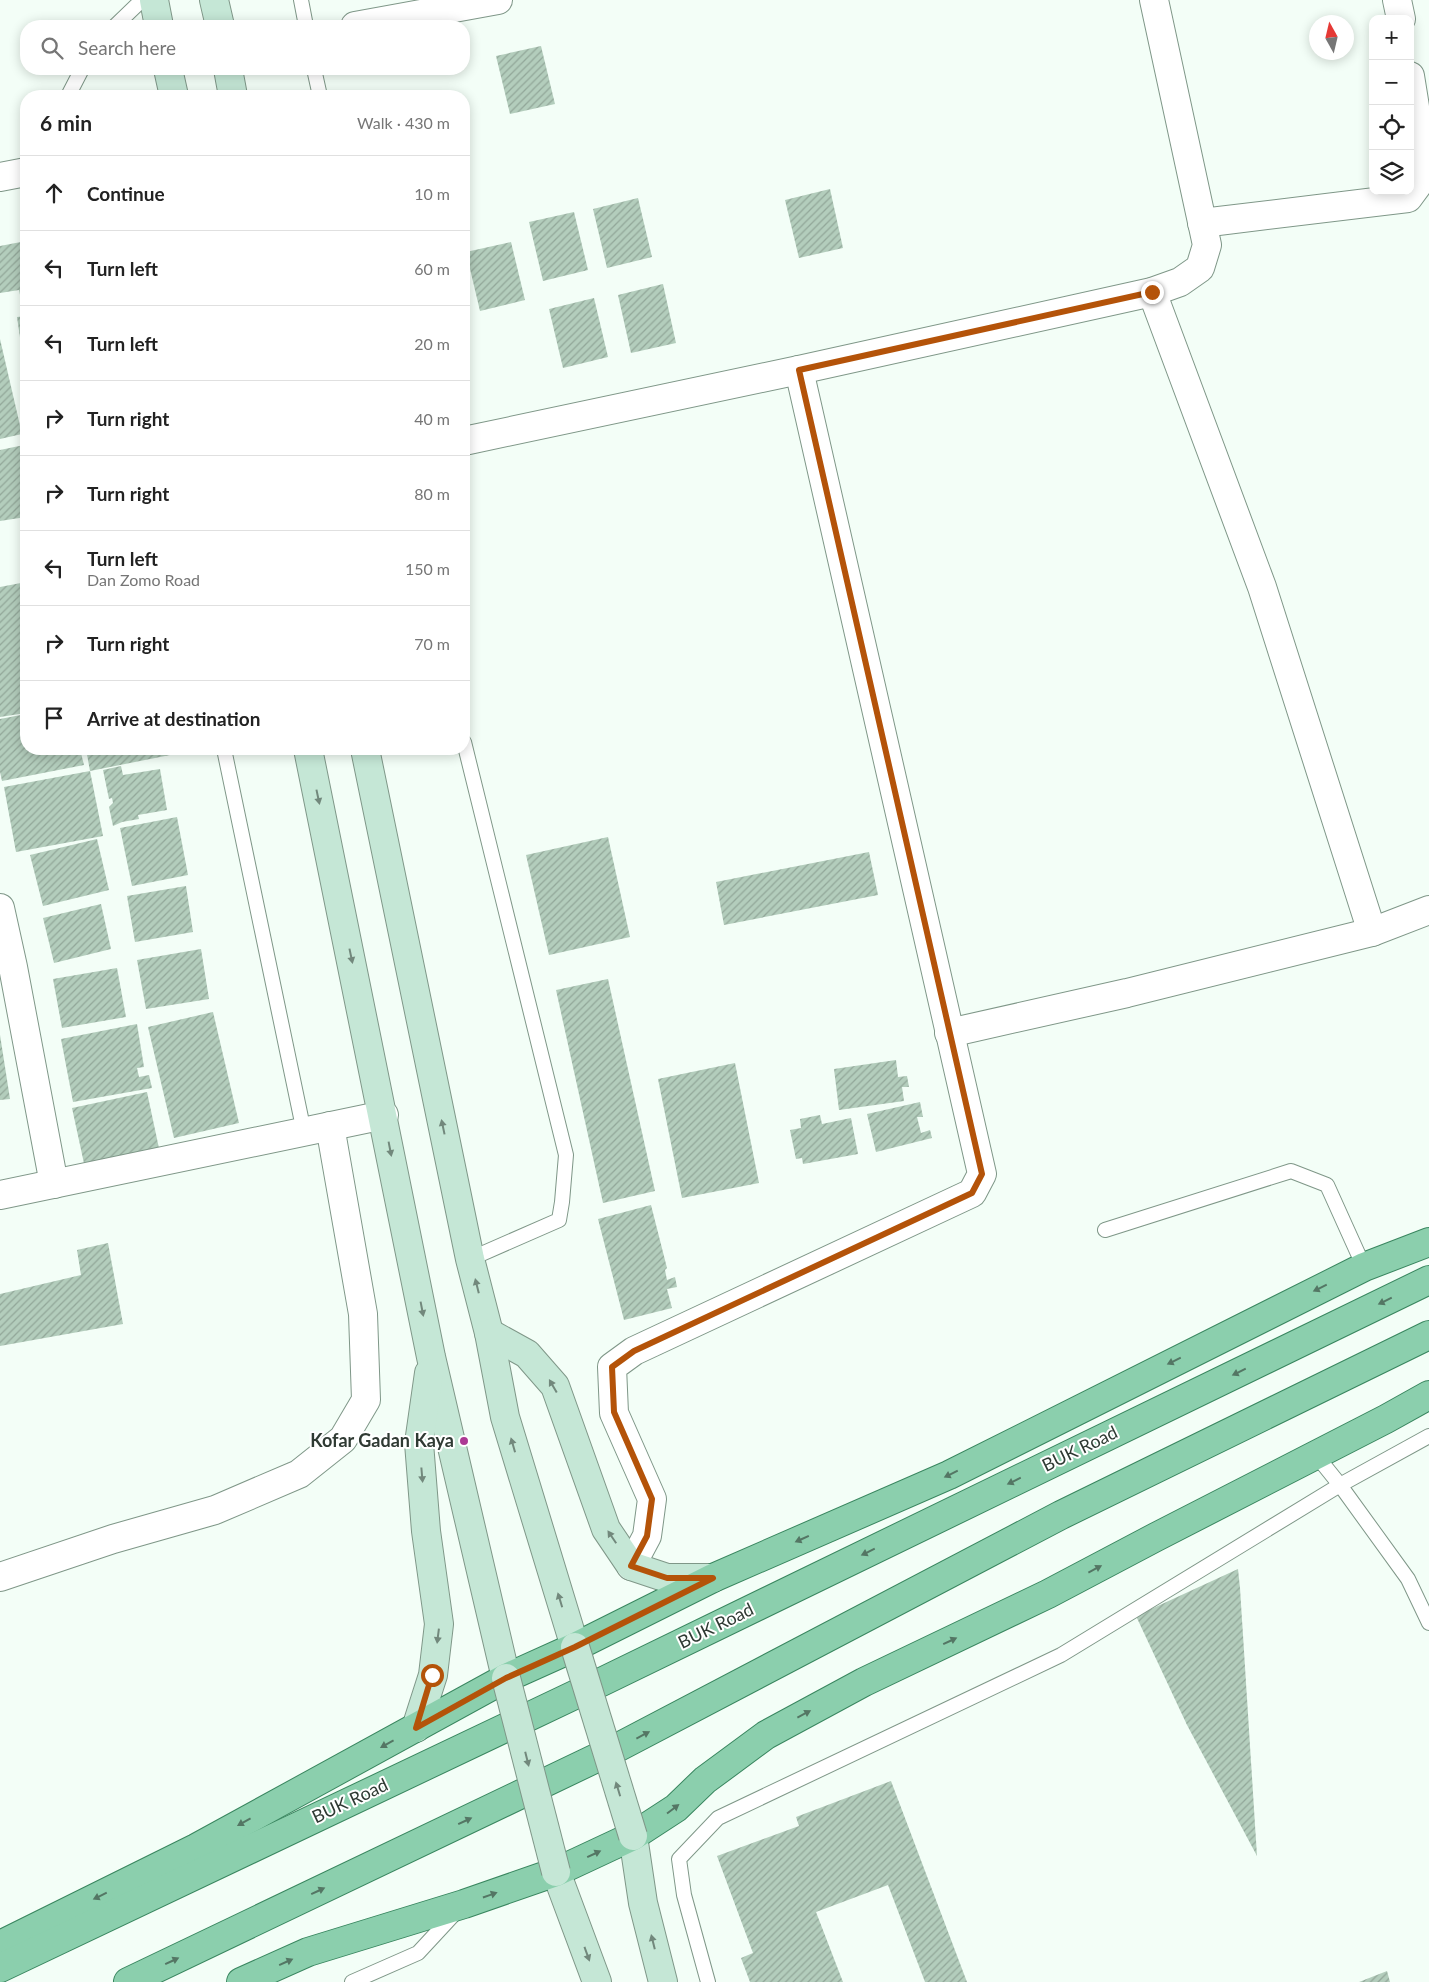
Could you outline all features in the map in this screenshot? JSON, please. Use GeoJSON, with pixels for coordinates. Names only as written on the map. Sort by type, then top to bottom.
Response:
{"type":"FeatureCollection","features":[{"type":"Feature","properties":{"kind":"main road"},"geometry":{"type":"LineString","coordinates":[[154,0],[158,20]]}},
{"type":"Feature","properties":{"kind":"main road"},"geometry":{"type":"LineString","coordinates":[[214,0],[219,20]]}},
{"type":"Feature","properties":{"kind":"main road"},"geometry":{"type":"LineString","coordinates":[[169,75],[173,90]]}},
{"type":"Feature","properties":{"kind":"main road"},"geometry":{"type":"LineString","coordinates":[[229,75],[232,90]]}},
{"type":"Feature","properties":{"kind":"main road"},"geometry":{"type":"LineString","coordinates":[[309,755],[384,1115],[431,1357],[506,1678],[556,1872],[597,1982]]}},
{"type":"Feature","properties":{"kind":"main road"},"geometry":{"type":"LineString","coordinates":[[366,755],[470,1259],[489,1333],[505,1418],[633,1836],[643,1903],[663,1982]]}},
{"type":"Feature","properties":{"kind":"main road"},"geometry":{"type":"LineString","coordinates":[[0,1945],[196,1848],[506,1678],[575,1647],[713,1578],[948,1475],[1364,1266],[1429,1242]]}},
{"type":"Feature","properties":{"kind":"main road","name":"BUK Road"},"geometry":{"type":"LineString","coordinates":[[0,1968],[605,1680],[1429,1280]]}},
{"type":"Feature","properties":{"kind":"main road"},"geometry":{"type":"LineString","coordinates":[[489,1333],[528,1354],[555,1386],[606,1529],[631,1566],[667,1578],[713,1578]]}},
{"type":"Feature","properties":{"kind":"main road"},"geometry":{"type":"LineString","coordinates":[[128,1982],[611,1751],[1061,1515],[1429,1334]]}},
{"type":"Feature","properties":{"kind":"main road"},"geometry":{"type":"LineString","coordinates":[[416,1728],[432,1675],[439,1624],[426,1531],[419,1444],[431,1357]]}},
{"type":"Feature","properties":{"kind":"main road"},"geometry":{"type":"LineString","coordinates":[[241,1982],[308,1952],[464,1904],[556,1872],[633,1836],[676,1808],[705,1780],[766,1735],[864,1682],[1048,1594],[1429,1395]]}},
{"type":"Feature","properties":{"kind":"street"},"geometry":{"type":"LineString","coordinates":[[388,20],[498,0]]}},
{"type":"Feature","properties":{"kind":"street"},"geometry":{"type":"LineString","coordinates":[[470,440],[799,370],[1152,292],[1180,282],[1200,268],[1206,245],[1154,0]]}},
{"type":"Feature","properties":{"kind":"street"},"geometry":{"type":"LineString","coordinates":[[1398,0],[1400,15]]}},
{"type":"Feature","properties":{"kind":"street"},"geometry":{"type":"LineString","coordinates":[[1202,223],[1408,198],[1419,183],[1414,101]]}},
{"type":"Feature","properties":{"kind":"street"},"geometry":{"type":"LineString","coordinates":[[0,177],[20,173]]}},
{"type":"Feature","properties":{"kind":"street"},"geometry":{"type":"LineString","coordinates":[[1152,292],[1262,587],[1372,932]]}},
{"type":"Feature","properties":{"kind":"street"},"geometry":{"type":"LineString","coordinates":[[631,1566],[647,1536],[652,1499],[614,1412],[612,1367],[634,1351],[972,1193],[982,1174],[799,370]]}},
{"type":"Feature","properties":{"kind":"street"},"geometry":{"type":"LineString","coordinates":[[0,908],[6,968],[54,1184]]}},
{"type":"Feature","properties":{"kind":"street"},"geometry":{"type":"LineString","coordinates":[[949,1033],[1128,993],[1372,932],[1429,910]]}},
{"type":"Feature","properties":{"kind":"street"},"geometry":{"type":"LineString","coordinates":[[0,1195],[384,1115]]}},
{"type":"Feature","properties":{"kind":"street"},"geometry":{"type":"LineString","coordinates":[[0,1577],[112,1539],[215,1510],[299,1474],[343,1439],[366,1400],[363,1314],[317,1129]]}},
{"type":"Feature","properties":{"kind":"lane"},"geometry":{"type":"LineString","coordinates":[[121,20],[142,0]]}},
{"type":"Feature","properties":{"kind":"lane"},"geometry":{"type":"LineString","coordinates":[[301,0],[305,20]]}},
{"type":"Feature","properties":{"kind":"lane"},"geometry":{"type":"LineString","coordinates":[[71,90],[79,75]]}},
{"type":"Feature","properties":{"kind":"lane"},"geometry":{"type":"LineString","coordinates":[[315,75],[319,90]]}},
{"type":"Feature","properties":{"kind":"lane"},"geometry":{"type":"LineString","coordinates":[[225,755],[317,1129]]}},
{"type":"Feature","properties":{"kind":"lane"},"geometry":{"type":"LineString","coordinates":[[467,755],[566,1155],[559,1220],[470,1259]]}},
{"type":"Feature","properties":{"kind":"lane"},"geometry":{"type":"LineString","coordinates":[[1105,1230],[1291,1171],[1327,1185],[1364,1266]]}},
{"type":"Feature","properties":{"kind":"lane"},"geometry":{"type":"LineString","coordinates":[[708,1982],[684,1895],[679,1859],[718,1818],[1061,1655],[1340,1485],[1429,1436]]}},
{"type":"Feature","properties":{"kind":"lane"},"geometry":{"type":"LineString","coordinates":[[1315,1454],[1340,1485],[1408,1579],[1429,1623]]}},
{"type":"Feature","properties":{"kind":"lane"},"geometry":{"type":"LineString","coordinates":[[352,1982],[418,1953],[464,1904]]}},
{"type":"Feature","properties":{"kind":"building"},"geometry":{"type":"Polygon","coordinates":[[[541,46],[555,104],[510,114],[496,56],[541,46]]]}},
{"type":"Feature","properties":{"kind":"building"},"geometry":{"type":"Polygon","coordinates":[[[830,189],[843,248],[799,258],[785,200],[830,189]]]}},
{"type":"Feature","properties":{"kind":"building"},"geometry":{"type":"Polygon","coordinates":[[[638,198],[652,257],[607,268],[593,209],[638,198]]]}},
{"type":"Feature","properties":{"kind":"building"},"geometry":{"type":"Polygon","coordinates":[[[574,212],[588,270],[543,281],[529,222],[574,212]]]}},
{"type":"Feature","properties":{"kind":"building"},"geometry":{"type":"Polygon","coordinates":[[[20,242],[20,295],[19,290],[0,293],[0,246],[20,242]]]}},
{"type":"Feature","properties":{"kind":"building"},"geometry":{"type":"Polygon","coordinates":[[[511,242],[525,300],[480,311],[470,269],[470,251],[511,242]]]}},
{"type":"Feature","properties":{"kind":"building"},"geometry":{"type":"Polygon","coordinates":[[[663,284],[676,343],[631,353],[618,295],[663,284]]]}},
{"type":"Feature","properties":{"kind":"building"},"geometry":{"type":"Polygon","coordinates":[[[594,298],[608,357],[563,368],[549,309],[594,298]]]}},
{"type":"Feature","properties":{"kind":"building"},"geometry":{"type":"Polygon","coordinates":[[[17,317],[20,317],[20,337],[17,317]]]}},
{"type":"Feature","properties":{"kind":"building"},"geometry":{"type":"Polygon","coordinates":[[[0,339],[20,425],[20,434],[0,439],[0,339]]]}},
{"type":"Feature","properties":{"kind":"building"},"geometry":{"type":"Polygon","coordinates":[[[20,446],[20,518],[0,521],[0,450],[20,446]]]}},
{"type":"Feature","properties":{"kind":"building"},"geometry":{"type":"Polygon","coordinates":[[[20,583],[20,714],[0,717],[0,587],[20,583]]]}},
{"type":"Feature","properties":{"kind":"building"},"geometry":{"type":"Polygon","coordinates":[[[20,715],[20,755],[82,755],[84,765],[2,781],[0,772],[0,719],[20,715]]]}},
{"type":"Feature","properties":{"kind":"building"},"geometry":{"type":"Polygon","coordinates":[[[87,755],[170,755],[90,771],[87,755]]]}},
{"type":"Feature","properties":{"kind":"building"},"geometry":{"type":"Polygon","coordinates":[[[121,766],[123,775],[160,769],[167,810],[138,815],[139,819],[122,822],[113,826],[109,807],[113,803],[112,798],[109,799],[103,770],[121,766]]]}},
{"type":"Feature","properties":{"kind":"building"},"geometry":{"type":"Polygon","coordinates":[[[90,771],[103,836],[16,852],[4,787],[90,771]]]}},
{"type":"Feature","properties":{"kind":"building"},"geometry":{"type":"Polygon","coordinates":[[[177,817],[188,875],[132,886],[120,828],[177,817]]]}},
{"type":"Feature","properties":{"kind":"building"},"geometry":{"type":"Polygon","coordinates":[[[608,837],[630,937],[549,955],[526,855],[608,837]]]}},
{"type":"Feature","properties":{"kind":"building"},"geometry":{"type":"Polygon","coordinates":[[[97,839],[109,890],[43,906],[30,855],[97,839]]]}},
{"type":"Feature","properties":{"kind":"building"},"geometry":{"type":"Polygon","coordinates":[[[869,852],[878,895],[724,925],[716,882],[869,852]]]}},
{"type":"Feature","properties":{"kind":"building"},"geometry":{"type":"Polygon","coordinates":[[[186,886],[193,932],[135,942],[127,896],[186,886]]]}},
{"type":"Feature","properties":{"kind":"building"},"geometry":{"type":"Polygon","coordinates":[[[101,904],[111,949],[54,963],[43,918],[101,904]]]}},
{"type":"Feature","properties":{"kind":"building"},"geometry":{"type":"Polygon","coordinates":[[[201,949],[209,999],[146,1009],[137,960],[201,949]]]}},
{"type":"Feature","properties":{"kind":"building"},"geometry":{"type":"Polygon","coordinates":[[[117,968],[126,1017],[62,1028],[53,979],[117,968]]]}},
{"type":"Feature","properties":{"kind":"building"},"geometry":{"type":"Polygon","coordinates":[[[608,979],[655,1191],[603,1203],[556,990],[608,979]]]}},
{"type":"Feature","properties":{"kind":"building"},"geometry":{"type":"Polygon","coordinates":[[[213,1012],[239,1123],[174,1138],[148,1027],[213,1012]]]}},
{"type":"Feature","properties":{"kind":"building"},"geometry":{"type":"Polygon","coordinates":[[[137,1024],[144,1067],[137,1068],[139,1077],[149,1075],[152,1088],[73,1102],[61,1039],[137,1024]]]}},
{"type":"Feature","properties":{"kind":"building"},"geometry":{"type":"Polygon","coordinates":[[[0,1035],[10,1099],[0,1100],[0,1035]]]}},
{"type":"Feature","properties":{"kind":"building"},"geometry":{"type":"Polygon","coordinates":[[[896,1060],[898,1077],[907,1076],[909,1087],[902,1087],[904,1101],[839,1110],[834,1069],[896,1060]]]}},
{"type":"Feature","properties":{"kind":"building"},"geometry":{"type":"Polygon","coordinates":[[[735,1063],[759,1183],[682,1198],[658,1079],[735,1063]]]}},
{"type":"Feature","properties":{"kind":"building"},"geometry":{"type":"Polygon","coordinates":[[[147,1092],[160,1153],[85,1168],[72,1108],[147,1092]]]}},
{"type":"Feature","properties":{"kind":"building"},"geometry":{"type":"Polygon","coordinates":[[[920,1102],[923,1117],[917,1117],[921,1133],[930,1130],[932,1138],[876,1152],[867,1114],[920,1102]]]}},
{"type":"Feature","properties":{"kind":"building"},"geometry":{"type":"Polygon","coordinates":[[[820,1115],[822,1124],[851,1118],[858,1154],[803,1164],[802,1158],[796,1159],[790,1130],[801,1128],[800,1119],[820,1115]]]}},
{"type":"Feature","properties":{"kind":"building"},"geometry":{"type":"Polygon","coordinates":[[[651,1205],[667,1268],[665,1270],[667,1280],[675,1277],[677,1287],[667,1289],[672,1308],[624,1320],[598,1219],[651,1205]]]}},
{"type":"Feature","properties":{"kind":"building"},"geometry":{"type":"Polygon","coordinates":[[[108,1243],[123,1324],[0,1346],[0,1294],[81,1275],[77,1250],[108,1243]]]}},
{"type":"Feature","properties":{"kind":"building"},"geometry":{"type":"Polygon","coordinates":[[[1238,1569],[1257,1856],[1187,1725],[1136,1616],[1238,1569]]]}},
{"type":"Feature","properties":{"kind":"building"},"geometry":{"type":"Polygon","coordinates":[[[891,1781],[967,1982],[925,1982],[888,1885],[816,1912],[843,1982],[750,1982],[741,1958],[753,1953],[717,1856],[799,1826],[796,1817],[891,1781]]]}},
{"type":"Feature","properties":{"kind":"building"},"geometry":{"type":"Polygon","coordinates":[[[1387,1971],[1390,1982],[1359,1982],[1387,1971]]]}},
{"type":"Feature","properties":{"kind":"place","name":"Kofar Gadan Kaya"},"geometry":{"type":"Point","coordinates":[464,1441]}},
{"type":"Feature","properties":{"kind":"route"},"geometry":{"type":"LineString","coordinates":[[432,1675],[416,1728],[506,1678],[575,1647],[713,1578],[667,1578],[631,1566],[647,1536],[652,1499],[614,1412],[612,1367],[634,1351],[972,1193],[982,1174],[799,370],[1152,292]]}}]}
